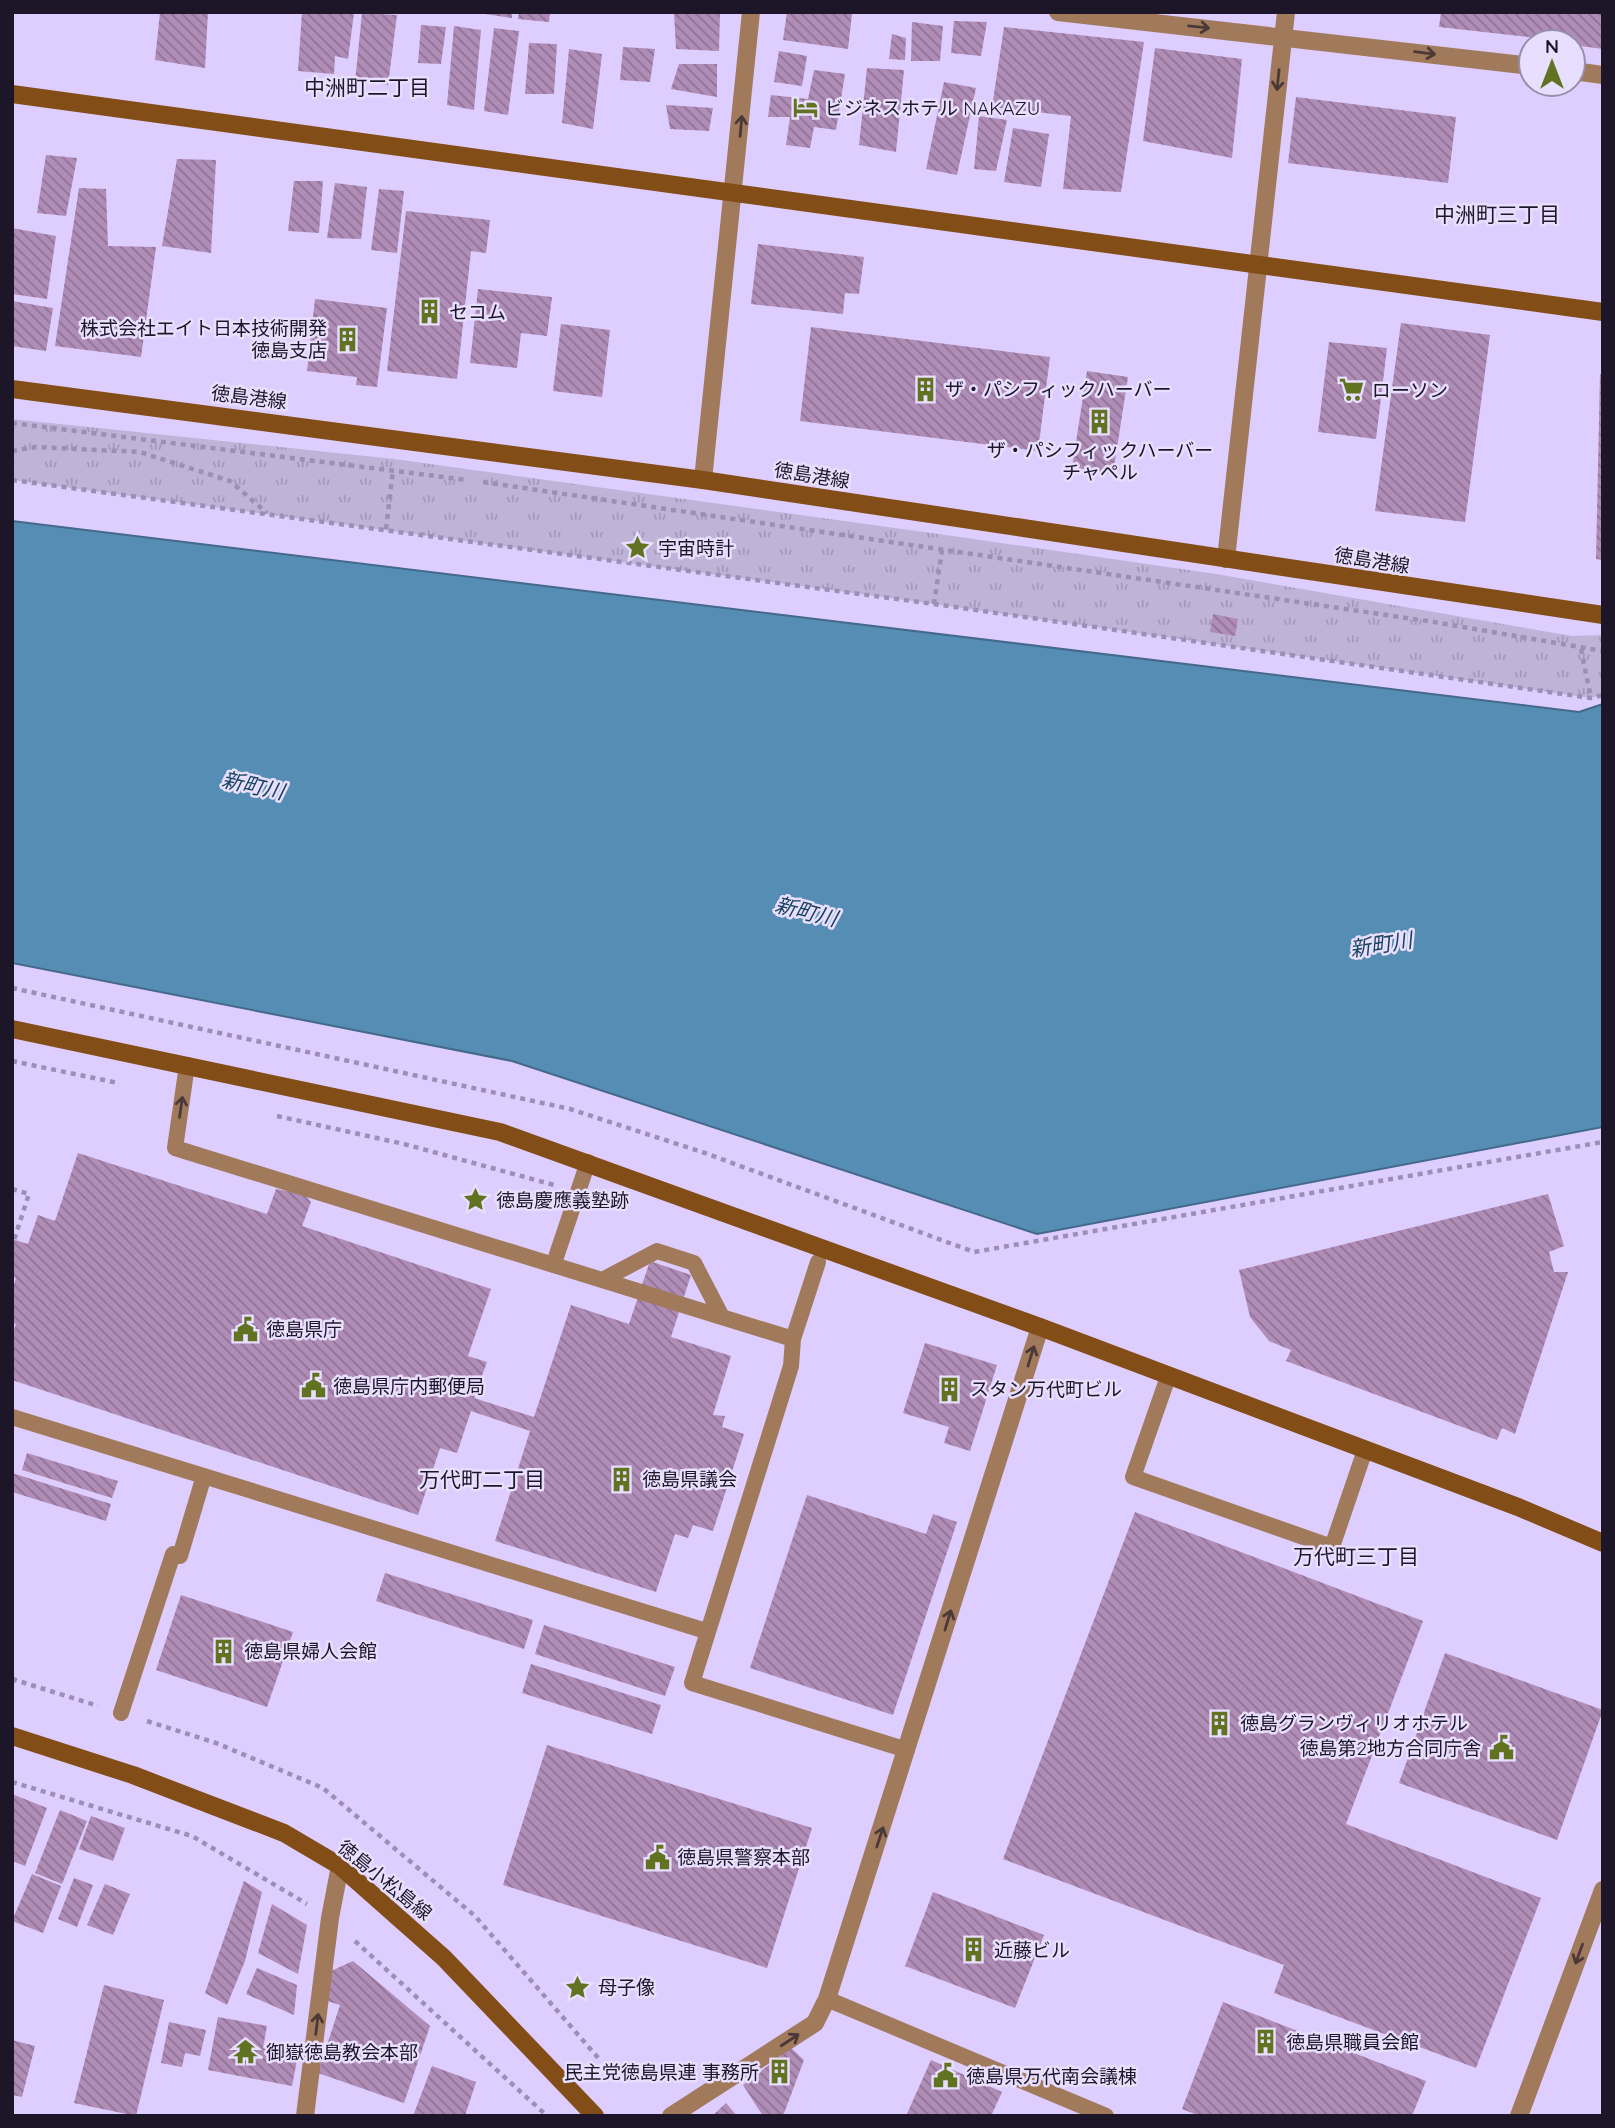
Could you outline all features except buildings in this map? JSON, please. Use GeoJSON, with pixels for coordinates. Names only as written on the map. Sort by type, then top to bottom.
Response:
{"type":"FeatureCollection","features":[{"type":"Feature","properties":{"kind":"street"},"geometry":{"type":"LineString","coordinates":[[704,480],[735,194],[751,12]]}},
{"type":"Feature","properties":{"kind":"street"},"geometry":{"type":"LineString","coordinates":[[1058,12],[1517,64]]}},
{"type":"Feature","properties":{"kind":"street"},"geometry":{"type":"LineString","coordinates":[[1226,559],[1286,12]]}},
{"type":"Feature","properties":{"kind":"street"},"geometry":{"type":"LineString","coordinates":[[12,94],[1603,312]]}},
{"type":"Feature","properties":{"kind":"street","name":"徳島港線"},"geometry":{"type":"LineString","coordinates":[[12,389],[704,480],[1603,615]]}},
{"type":"Feature","properties":{"kind":"street"},"geometry":{"type":"LineString","coordinates":[[12,1029],[500,1132],[1040,1327],[1518,1507],[1603,1544]]}},
{"type":"Feature","properties":{"kind":"street"},"geometry":{"type":"LineString","coordinates":[[671,2116],[815,2024],[827,1999],[1040,1327]]}},
{"type":"Feature","properties":{"kind":"street","name":"徳島小松島線"},"geometry":{"type":"LineString","coordinates":[[12,1736],[133,1775],[252,1820],[284,1833],[340,1866],[444,1958],[595,2116]]}},
{"type":"Feature","properties":{"kind":"street"},"geometry":{"type":"LineString","coordinates":[[305,2116],[330,1918],[340,1866]]}},
{"type":"Feature","properties":{"kind":"street"},"geometry":{"type":"LineString","coordinates":[[1522,2114],[1603,1890]]}},
{"type":"Feature","properties":{"kind":"lane"},"geometry":{"type":"LineString","coordinates":[[187,1065],[175,1148],[555,1263],[793,1339]]}},
{"type":"Feature","properties":{"kind":"lane"},"geometry":{"type":"LineString","coordinates":[[555,1263],[588,1162]]}},
{"type":"Feature","properties":{"kind":"lane"},"geometry":{"type":"LineString","coordinates":[[604,1279],[657,1251],[694,1263],[722,1317]]}},
{"type":"Feature","properties":{"kind":"lane"},"geometry":{"type":"LineString","coordinates":[[818,1262],[793,1339],[790,1366],[692,1683],[907,1749]]}},
{"type":"Feature","properties":{"kind":"lane"},"geometry":{"type":"LineString","coordinates":[[1168,1377],[1133,1477],[1332,1547],[1365,1450]]}},
{"type":"Feature","properties":{"kind":"lane"},"geometry":{"type":"LineString","coordinates":[[12,1417],[203,1479],[706,1631]]}},
{"type":"Feature","properties":{"kind":"lane"},"geometry":{"type":"LineString","coordinates":[[121,1713],[173,1554],[180,1556],[203,1479]]}},
{"type":"Feature","properties":{"kind":"lane"},"geometry":{"type":"LineString","coordinates":[[827,1999],[1106,2116]]}},
{"type":"Feature","properties":{"kind":"path"},"geometry":{"type":"LineString","coordinates":[[12,423],[393,470],[1434,622],[1603,651]]}},
{"type":"Feature","properties":{"kind":"path"},"geometry":{"type":"LineString","coordinates":[[12,451],[36,447],[140,452],[230,481],[268,513]]}},
{"type":"Feature","properties":{"kind":"path"},"geometry":{"type":"LineString","coordinates":[[386,529],[393,470]]}},
{"type":"Feature","properties":{"kind":"path"},"geometry":{"type":"LineString","coordinates":[[12,480],[934,604],[1591,698],[1603,695]]}},
{"type":"Feature","properties":{"kind":"path"},"geometry":{"type":"LineString","coordinates":[[934,604],[942,550]]}},
{"type":"Feature","properties":{"kind":"path"},"geometry":{"type":"LineString","coordinates":[[1581,649],[1591,698]]}},
{"type":"Feature","properties":{"kind":"path"},"geometry":{"type":"LineString","coordinates":[[12,988],[570,1109],[705,1153],[974,1252],[1603,1142]]}},
{"type":"Feature","properties":{"kind":"path"},"geometry":{"type":"LineString","coordinates":[[12,1189],[29,1194],[12,1246]]}},
{"type":"Feature","properties":{"kind":"path"},"geometry":{"type":"LineString","coordinates":[[216,1743],[324,1788],[475,1916],[600,2060]]}},
{"type":"Feature","properties":{"kind":"path"},"geometry":{"type":"LineString","coordinates":[[12,1782],[192,1836],[330,1918],[545,2114]]}},
{"type":"Feature","properties":{"kind":"green space"},"geometry":{"type":"Polygon","coordinates":[[[12,419],[394,459],[1216,574],[1572,636],[1603,635],[1603,695],[1591,698],[934,604],[12,480],[12,419]]]}},
{"type":"Feature","properties":{"kind":"water","name":"新町川"},"geometry":{"type":"Polygon","coordinates":[[[12,521],[1579,712],[1603,704],[1603,1127],[1037,1234],[512,1061],[12,963],[12,521]]]}},
{"type":"Feature","properties":{"kind":"place","name":"ビジネスホテル NAKAZU"},"geometry":{"type":"Point","coordinates":[805,108]}},
{"type":"Feature","properties":{"kind":"place","name":"セコム"},"geometry":{"type":"Point","coordinates":[429,312]}},
{"type":"Feature","properties":{"kind":"place","name":"株式会社エイト日本技術開発 徳島支店"},"geometry":{"type":"Point","coordinates":[347,339]}},
{"type":"Feature","properties":{"kind":"place","name":"ザ・パシフィックハーバー"},"geometry":{"type":"Point","coordinates":[925,389]}},
{"type":"Feature","properties":{"kind":"place","name":"ローソン"},"geometry":{"type":"Point","coordinates":[1352,390]}},
{"type":"Feature","properties":{"kind":"place","name":"ザ・パシフィックハーバー チャペル"},"geometry":{"type":"Point","coordinates":[1100,422]}},
{"type":"Feature","properties":{"kind":"place","name":"宇宙時計"},"geometry":{"type":"Point","coordinates":[638,548]}},
{"type":"Feature","properties":{"kind":"place","name":"徳島慶應義塾跡"},"geometry":{"type":"Point","coordinates":[476,1200]}},
{"type":"Feature","properties":{"kind":"place","name":"徳島県庁"},"geometry":{"type":"Point","coordinates":[246,1329]}},
{"type":"Feature","properties":{"kind":"place","name":"徳島県庁内郵便局"},"geometry":{"type":"Point","coordinates":[313,1386]}},
{"type":"Feature","properties":{"kind":"place","name":"スタン万代町ビル"},"geometry":{"type":"Point","coordinates":[950,1389]}},
{"type":"Feature","properties":{"kind":"place","name":"徳島県議会"},"geometry":{"type":"Point","coordinates":[622,1479]}},
{"type":"Feature","properties":{"kind":"place","name":"徳島県婦人会館"},"geometry":{"type":"Point","coordinates":[224,1651]}},
{"type":"Feature","properties":{"kind":"place","name":"徳島グランヴィリオホテル"},"geometry":{"type":"Point","coordinates":[1220,1723]}},
{"type":"Feature","properties":{"kind":"place","name":"徳島第2地方合同庁舎"},"geometry":{"type":"Point","coordinates":[1501,1748]}},
{"type":"Feature","properties":{"kind":"place","name":"徳島県警察本部"},"geometry":{"type":"Point","coordinates":[657,1857]}},
{"type":"Feature","properties":{"kind":"place","name":"近藤ビル"},"geometry":{"type":"Point","coordinates":[974,1950]}},
{"type":"Feature","properties":{"kind":"place","name":"母子像"},"geometry":{"type":"Point","coordinates":[578,1987]}},
{"type":"Feature","properties":{"kind":"place","name":"徳島県職員会館"},"geometry":{"type":"Point","coordinates":[1266,2042]}},
{"type":"Feature","properties":{"kind":"place","name":"御嶽徳島教会本部"},"geometry":{"type":"Point","coordinates":[246,2052]}},
{"type":"Feature","properties":{"kind":"place","name":"民主党徳島県連 事務所"},"geometry":{"type":"Point","coordinates":[779,2072]}},
{"type":"Feature","properties":{"kind":"place","name":"徳島県万代南会議棟"},"geometry":{"type":"Point","coordinates":[946,2076]}},
{"type":"Feature","properties":{"kind":"district","name":"中洲町二丁目"},"geometry":{"type":"Point","coordinates":[367,88]}},
{"type":"Feature","properties":{"kind":"district","name":"中洲町三丁目"},"geometry":{"type":"Point","coordinates":[1497,215]}},
{"type":"Feature","properties":{"kind":"district","name":"万代町二丁目"},"geometry":{"type":"Point","coordinates":[482,1480]}},
{"type":"Feature","properties":{"kind":"district","name":"万代町三丁目"},"geometry":{"type":"Point","coordinates":[1356,1557]}}]}
